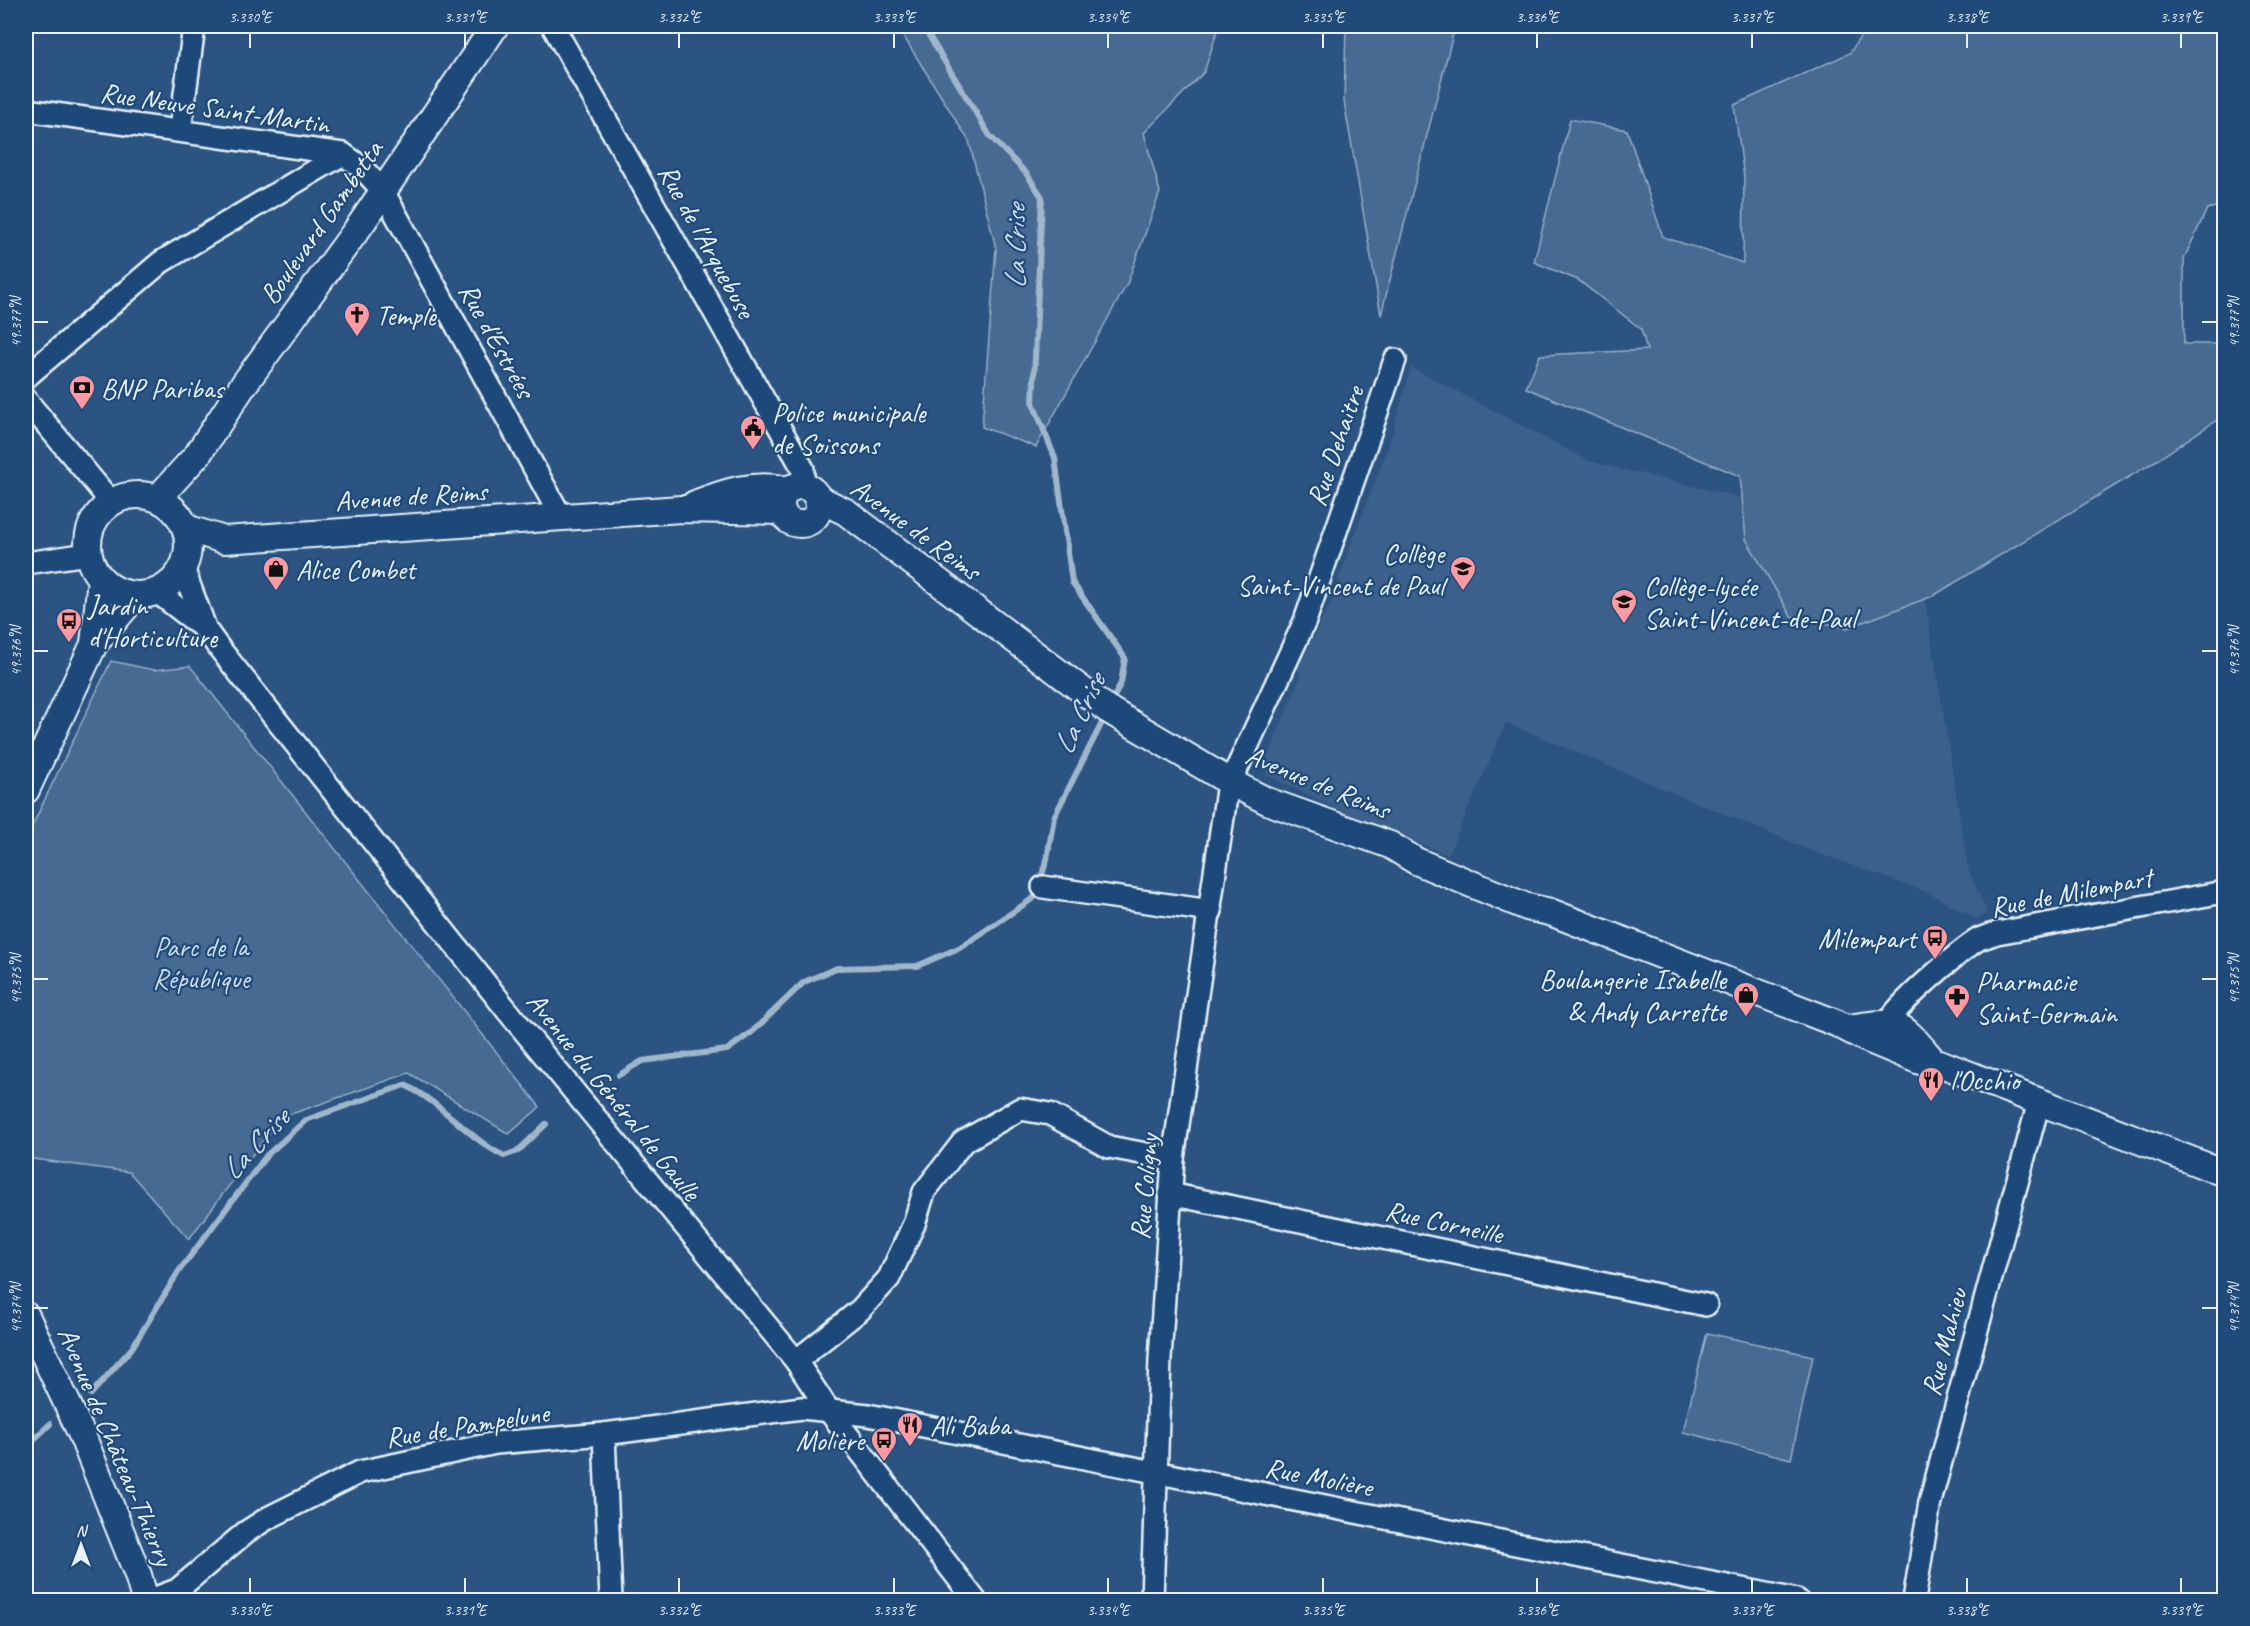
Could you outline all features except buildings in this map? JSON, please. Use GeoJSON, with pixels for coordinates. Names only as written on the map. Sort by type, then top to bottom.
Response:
{"type":"FeatureCollection","features":[{"type":"Feature","properties":{"kind":"main road","name":"Boulevard Gambetta"},"geometry":{"type":"LineString","coordinates":[[158,498],[198,454],[383,191],[495,26]]}},
{"type":"Feature","properties":{"kind":"main road","name":"Boulevard Gambetta"},"geometry":{"type":"LineString","coordinates":[[183,522],[198,454]]}},
{"type":"Feature","properties":{"kind":"main road","name":"Avenue de Reims"},"geometry":{"type":"LineString","coordinates":[[185,563],[224,540],[681,509],[735,490],[770,485],[801,500],[846,512],[859,524],[1113,712],[1230,782],[1267,801],[1390,845],[1416,861],[1527,907],[1550,912],[1848,1028],[1899,1053],[1920,1061],[1934,1061],[2224,1173]]}},
{"type":"Feature","properties":{"kind":"main road"},"geometry":{"type":"LineString","coordinates":[[94,644],[146,594],[172,582],[185,563],[189,543],[183,522],[171,506],[158,498],[142,494],[126,496],[111,502],[96,516],[88,534],[88,554],[93,568],[101,579],[123,593],[146,594]]}},
{"type":"Feature","properties":{"kind":"main road","name":"Avenue de Reims"},"geometry":{"type":"LineString","coordinates":[[183,522],[224,540]]}},
{"type":"Feature","properties":{"kind":"main road"},"geometry":{"type":"LineString","coordinates":[[26,790],[94,644],[101,579]]}},
{"type":"Feature","properties":{"kind":"main road","name":"Avenue de Reims"},"geometry":{"type":"LineString","coordinates":[[1848,1028],[1889,1022],[1905,1029],[1934,1061]]}},
{"type":"Feature","properties":{"kind":"main road"},"geometry":{"type":"LineString","coordinates":[[1889,1022],[1899,1053]]}},
{"type":"Feature","properties":{"kind":"main road","name":"Avenue de Château-Thierry"},"geometry":{"type":"LineString","coordinates":[[26,1316],[82,1435],[138,1575],[145,1600]]}},
{"type":"Feature","properties":{"kind":"street"},"geometry":{"type":"LineString","coordinates":[[180,131],[193,34],[190,26]]}},
{"type":"Feature","properties":{"kind":"street","name":"Rue de l'Arquebuse"},"geometry":{"type":"LineString","coordinates":[[553,26],[803,469],[801,500]]}},
{"type":"Feature","properties":{"kind":"street","name":"Rue Neuve Saint-Martin"},"geometry":{"type":"LineString","coordinates":[[26,110],[343,154],[362,168],[383,191]]}},
{"type":"Feature","properties":{"kind":"street"},"geometry":{"type":"LineString","coordinates":[[26,377],[161,262],[343,154]]}},
{"type":"Feature","properties":{"kind":"street","name":"Rue d'Estrées"},"geometry":{"type":"LineString","coordinates":[[383,191],[561,517]]}},
{"type":"Feature","properties":{"kind":"street","name":"Rue Dehaitre"},"geometry":{"type":"LineString","coordinates":[[1230,782],[1305,621],[1395,360]]}},
{"type":"Feature","properties":{"kind":"street"},"geometry":{"type":"LineString","coordinates":[[26,400],[111,502]]}},
{"type":"Feature","properties":{"kind":"street"},"geometry":{"type":"LineString","coordinates":[[26,563],[88,554]]}},
{"type":"Feature","properties":{"kind":"street","name":"Avenue du Général de Gaulle"},"geometry":{"type":"LineString","coordinates":[[185,563],[206,630]]}},
{"type":"Feature","properties":{"kind":"street","name":"Avenue du Général de Gaulle"},"geometry":{"type":"LineString","coordinates":[[146,594],[206,630],[506,1009],[796,1361],[829,1412],[975,1600]]}},
{"type":"Feature","properties":{"kind":"street","name":"Rue Coligny"},"geometry":{"type":"LineString","coordinates":[[1152,1600],[1160,1359],[1173,1159],[1230,782]]}},
{"type":"Feature","properties":{"kind":"street"},"geometry":{"type":"LineString","coordinates":[[1043,887],[1211,911]]}},
{"type":"Feature","properties":{"kind":"street","name":"Rue de Milempart"},"geometry":{"type":"LineString","coordinates":[[1889,1022],[1896,1010],[1910,997],[1978,940],[1997,933],[2224,892]]}},
{"type":"Feature","properties":{"kind":"street","name":"Rue Mahieu"},"geometry":{"type":"LineString","coordinates":[[1914,1600],[1930,1502],[2039,1102]]}},
{"type":"Feature","properties":{"kind":"street"},"geometry":{"type":"LineString","coordinates":[[796,1361],[860,1310],[889,1278],[914,1224],[924,1192],[963,1142],[1020,1109],[1050,1114],[1109,1147],[1173,1159]]}},
{"type":"Feature","properties":{"kind":"street","name":"Rue Corneille"},"geometry":{"type":"LineString","coordinates":[[1170,1194],[1706,1305]]}},
{"type":"Feature","properties":{"kind":"street","name":"Rue de Pampelune"},"geometry":{"type":"LineString","coordinates":[[150,1600],[177,1590],[246,1532],[268,1518],[360,1472],[496,1443],[604,1434],[802,1407],[829,1412]]}},
{"type":"Feature","properties":{"kind":"street","name":"Rue Molière"},"geometry":{"type":"LineString","coordinates":[[829,1412],[868,1415],[1797,1600]]}},
{"type":"Feature","properties":{"kind":"street"},"geometry":{"type":"LineString","coordinates":[[604,1434],[611,1600]]}},
{"type":"Feature","properties":{"kind":"shaded area","name":"Collège-lycée Saint-Vincent-de-Paul"},"geometry":{"type":"Polygon","coordinates":[[[1411,367],[1589,461],[1730,495],[1914,530],[1968,869],[1987,912],[1977,919],[1929,893],[1812,851],[1506,723],[1448,855],[1357,818],[1266,775],[1264,766],[1301,675],[1297,668],[1342,582],[1338,580],[1389,444],[1411,367]]]}},
{"type":"Feature","properties":{"kind":"green space"},"geometry":{"type":"Polygon","coordinates":[[[897,26],[1219,26],[1204,72],[1144,133],[1160,192],[1127,284],[1036,447],[982,427],[996,248],[969,141],[897,26]]]}},
{"type":"Feature","properties":{"kind":"green space"},"geometry":{"type":"Polygon","coordinates":[[[1346,26],[1455,26],[1381,315],[1344,101],[1346,26]]]}},
{"type":"Feature","properties":{"kind":"green space"},"geometry":{"type":"Polygon","coordinates":[[[1867,26],[2224,26],[2224,205],[2207,209],[2184,259],[2184,344],[2224,344],[2224,415],[2157,460],[1933,596],[1847,628],[1791,616],[1746,539],[1740,476],[1526,388],[1540,355],[1647,350],[1641,329],[1578,280],[1534,262],[1570,119],[1627,130],[1663,237],[1743,263],[1744,177],[1734,105],[1850,53],[1867,26]]]}},
{"type":"Feature","properties":{"kind":"green space","name":"Parc de la République"},"geometry":{"type":"Polygon","coordinates":[[[111,661],[154,670],[190,666],[540,1107],[509,1134],[409,1073],[280,1118],[189,1239],[129,1172],[26,1158],[26,839],[111,661]]]}},
{"type":"Feature","properties":{"kind":"green space"},"geometry":{"type":"Polygon","coordinates":[[[1707,1333],[1813,1356],[1791,1459],[1683,1432],[1707,1333]]]}},
{"type":"Feature","properties":{"kind":"waterway","name":"La Crise"},"geometry":{"type":"LineString","coordinates":[[923,26],[990,136],[1026,173],[1042,197],[1033,403],[1055,458],[1072,582],[1125,658],[1121,683],[1111,703]]}},
{"type":"Feature","properties":{"kind":"waterway","name":"La Crise"},"geometry":{"type":"LineString","coordinates":[[619,1075],[642,1061],[727,1050],[752,1032],[804,982],[837,968],[917,966],[961,947],[1035,897],[1047,859],[1054,817],[1106,715]]}},
{"type":"Feature","properties":{"kind":"waterway","name":"La Crise"},"geometry":{"type":"LineString","coordinates":[[91,1394],[132,1348],[179,1271],[267,1155],[306,1120],[405,1085],[431,1101],[478,1139],[504,1156],[518,1151],[546,1124]]}},
{"type":"Feature","properties":{"kind":"waterway","name":"La Crise"},"geometry":{"type":"LineString","coordinates":[[26,1447],[50,1424]]}},
{"type":"Feature","properties":{"kind":"place","name":"Temple"},"geometry":{"type":"Point","coordinates":[357,338]}},
{"type":"Feature","properties":{"kind":"place","name":"BNP Paribas"},"geometry":{"type":"Point","coordinates":[82,411]}},
{"type":"Feature","properties":{"kind":"place","name":"Police municipale de Soissons"},"geometry":{"type":"Point","coordinates":[753,451]}},
{"type":"Feature","properties":{"kind":"place","name":"Alice Combet"},"geometry":{"type":"Point","coordinates":[276,592]}},
{"type":"Feature","properties":{"kind":"place","name":"Collège Saint-Vincent de Paul"},"geometry":{"type":"Point","coordinates":[1463,592]}},
{"type":"Feature","properties":{"kind":"place","name":"Collège-lycée Saint-Vincent-de-Paul"},"geometry":{"type":"Point","coordinates":[1624,625]}},
{"type":"Feature","properties":{"kind":"place","name":"Jardin d'Horticulture"},"geometry":{"type":"Point","coordinates":[69,644]}},
{"type":"Feature","properties":{"kind":"place","name":"Milempart"},"geometry":{"type":"Point","coordinates":[1935,961]}},
{"type":"Feature","properties":{"kind":"place","name":"Boulangerie Isabelle & Andy Carrette"},"geometry":{"type":"Point","coordinates":[1746,1018]}},
{"type":"Feature","properties":{"kind":"place","name":"Pharmacie Saint-Germain"},"geometry":{"type":"Point","coordinates":[1957,1020]}},
{"type":"Feature","properties":{"kind":"place","name":"l'Occhio"},"geometry":{"type":"Point","coordinates":[1931,1103]}},
{"type":"Feature","properties":{"kind":"place","name":"Ali Baba"},"geometry":{"type":"Point","coordinates":[910,1448]}},
{"type":"Feature","properties":{"kind":"place","name":"Molière"},"geometry":{"type":"Point","coordinates":[884,1463]}}]}
